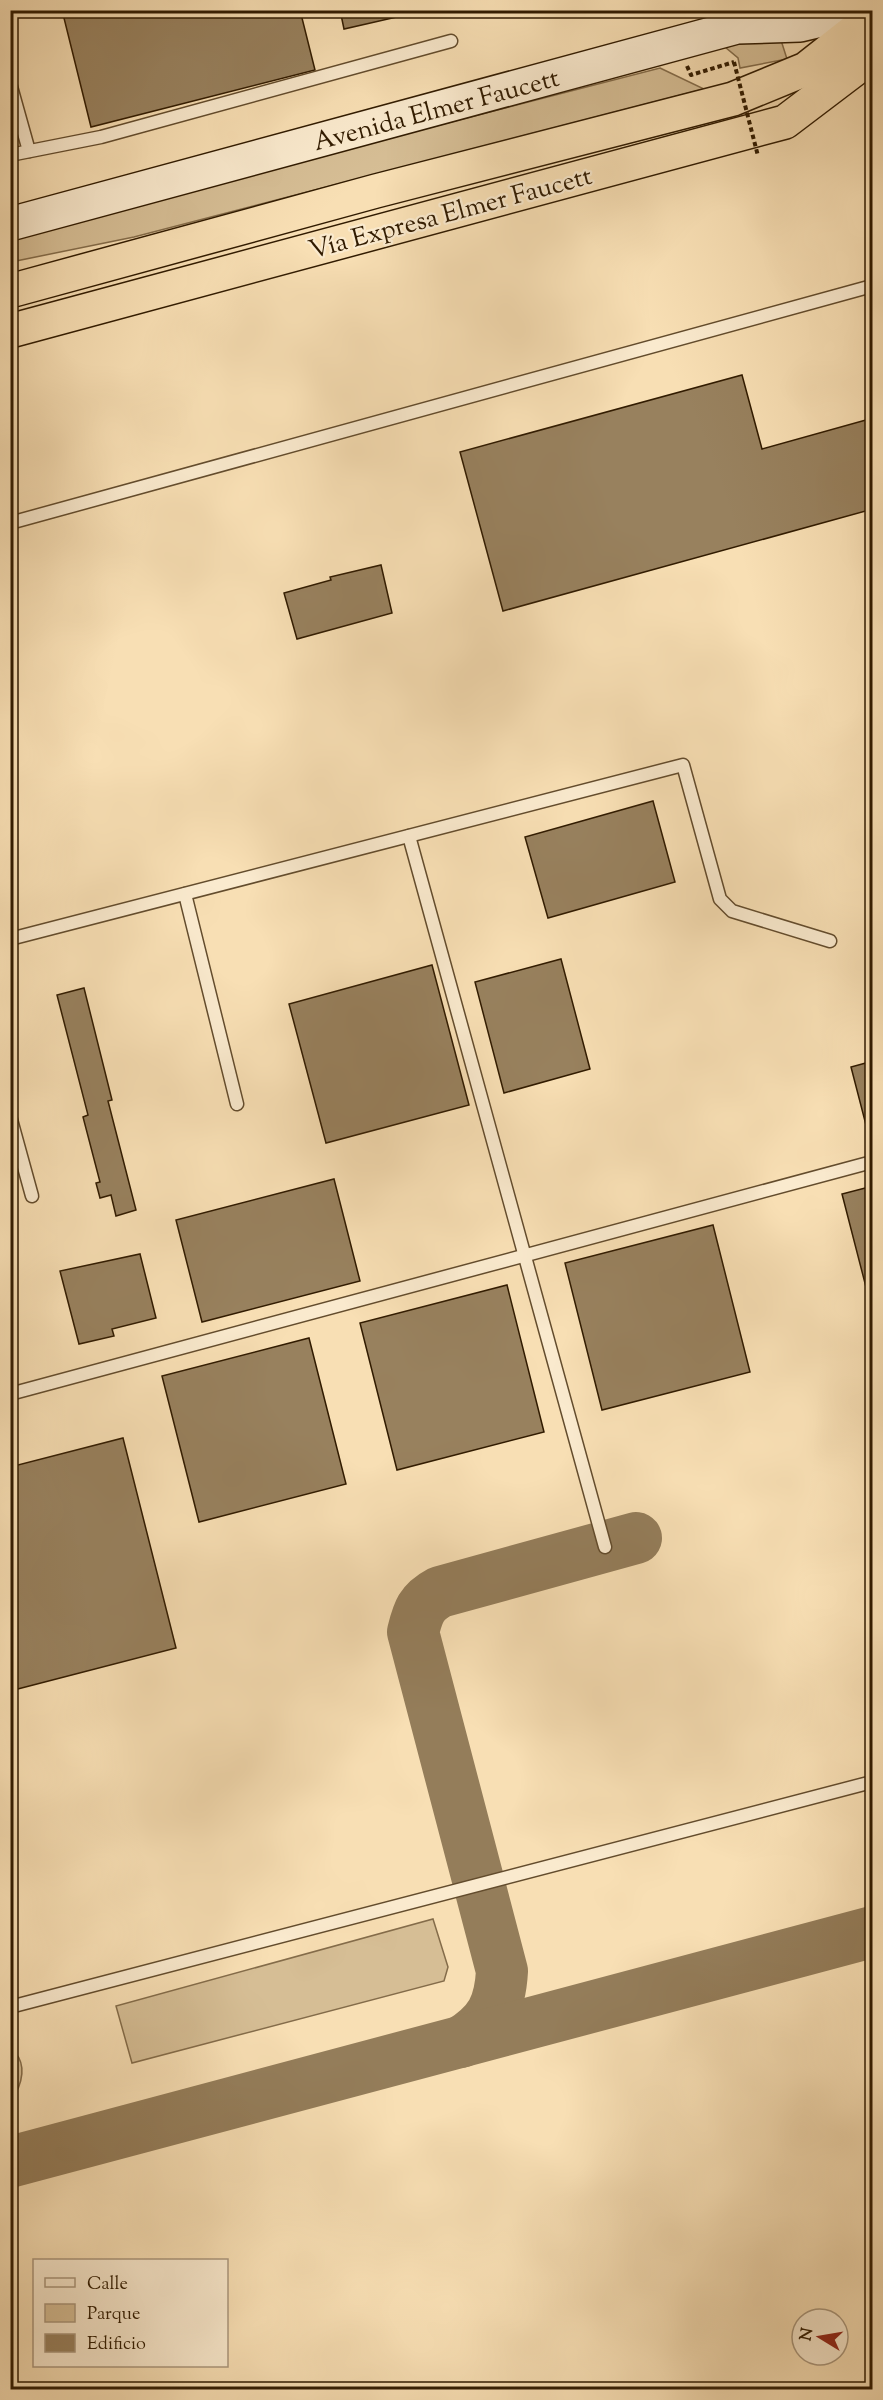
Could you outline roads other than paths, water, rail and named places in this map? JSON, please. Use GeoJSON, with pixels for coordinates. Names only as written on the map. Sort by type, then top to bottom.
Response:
{"type":"FeatureCollection","features":[{"type":"Feature","properties":{"kind":"highway","name":"Vía Expresa Elmer Faucett"},"geometry":{"type":"LineString","coordinates":[[15,290],[376,191],[733,99],[806,69],[873,17]]}},
{"type":"Feature","properties":{"kind":"highway","name":"Vía Expresa Elmer Faucett"},"geometry":{"type":"LineString","coordinates":[[10,331],[785,122],[873,56]]}},
{"type":"Feature","properties":{"kind":"highway"},"geometry":{"type":"LineString","coordinates":[[10,349],[101,322],[133,298]]}},
{"type":"Feature","properties":{"kind":"main road","name":"Avenida Elmer Faucett"},"geometry":{"type":"LineString","coordinates":[[11,224],[737,27],[800,25],[863,10]]}},
{"type":"Feature","properties":{"kind":"lane"},"geometry":{"type":"LineString","coordinates":[[10,155],[101,137],[451,41]]}},
{"type":"Feature","properties":{"kind":"lane"},"geometry":{"type":"LineString","coordinates":[[10,82],[29,151]]}},
{"type":"Feature","properties":{"kind":"lane"},"geometry":{"type":"LineString","coordinates":[[10,523],[873,286]]}},
{"type":"Feature","properties":{"kind":"lane"},"geometry":{"type":"LineString","coordinates":[[10,939],[683,765],[720,900],[732,911],[830,941]]}},
{"type":"Feature","properties":{"kind":"lane"},"geometry":{"type":"LineString","coordinates":[[409,836],[606,1546]]}},
{"type":"Feature","properties":{"kind":"lane"},"geometry":{"type":"LineString","coordinates":[[185,894],[237,1104]]}},
{"type":"Feature","properties":{"kind":"lane"},"geometry":{"type":"LineString","coordinates":[[10,1116],[32,1196]]}},
{"type":"Feature","properties":{"kind":"lane"},"geometry":{"type":"LineString","coordinates":[[10,1395],[873,1162]]}},
{"type":"Feature","properties":{"kind":"lane"},"geometry":{"type":"LineString","coordinates":[[10,2007],[873,1782]]}}]}
